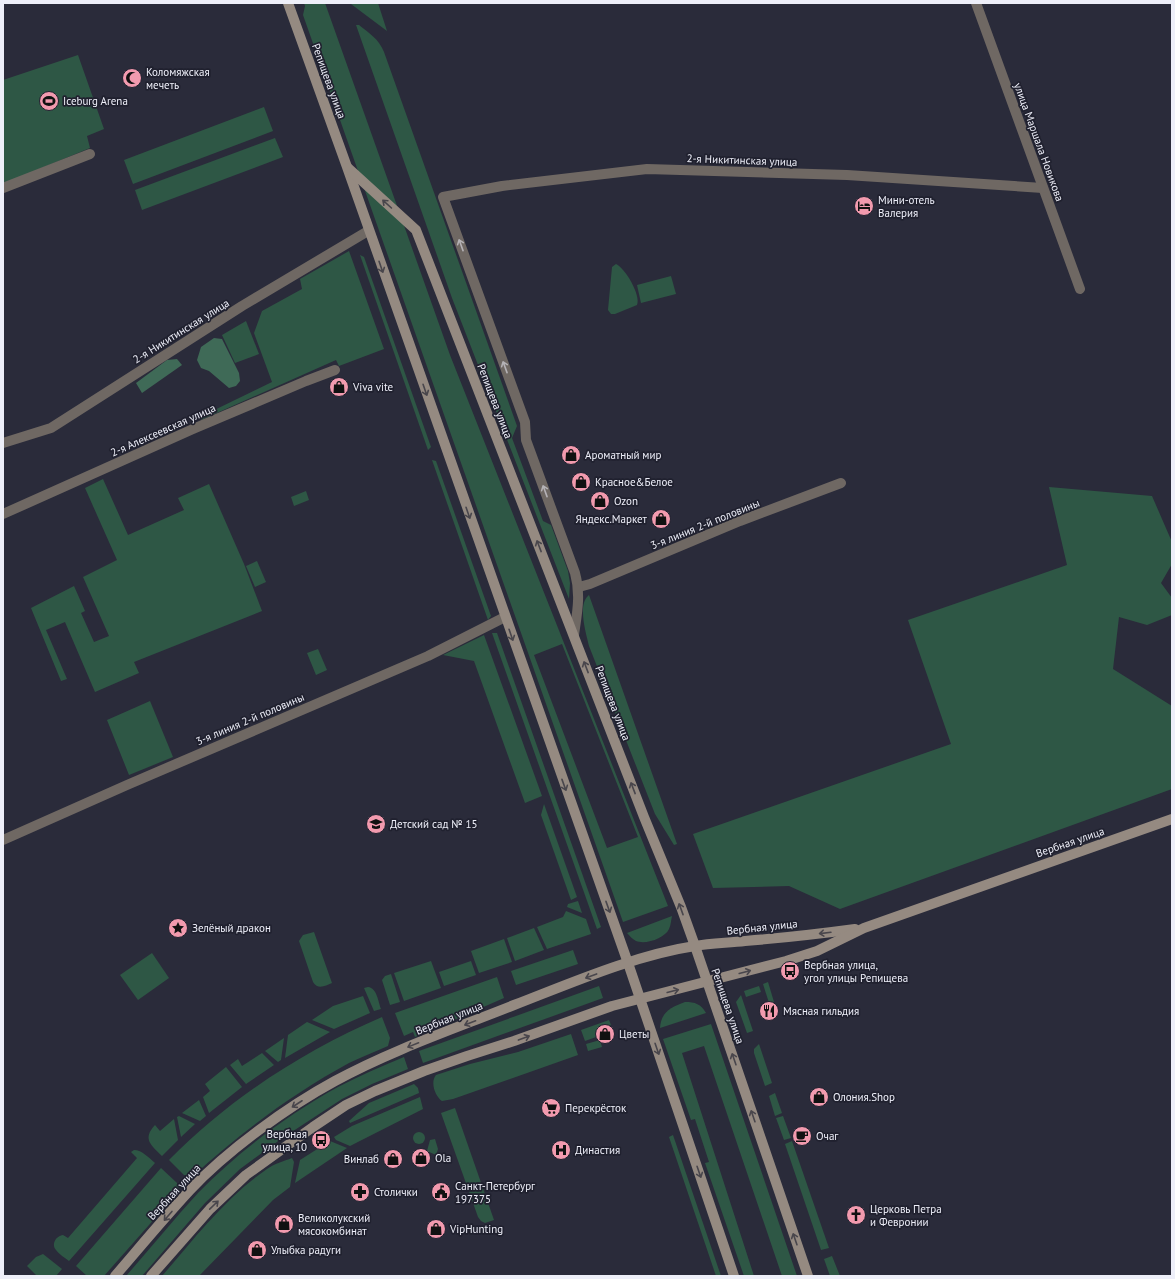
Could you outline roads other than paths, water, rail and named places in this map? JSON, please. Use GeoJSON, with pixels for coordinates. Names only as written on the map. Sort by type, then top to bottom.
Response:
{"type":"FeatureCollection","features":[{"type":"Feature","properties":{"kind":"main road","name":"Репищева улица"},"geometry":{"type":"LineString","coordinates":[[288,3],[628,963],[734,1276]]}},
{"type":"Feature","properties":{"kind":"main road","name":"Репищева улица"},"geometry":{"type":"LineString","coordinates":[[347,167],[416,230],[644,816],[681,906],[808,1276]]}},
{"type":"Feature","properties":{"kind":"main road","name":"Вербная улица"},"geometry":{"type":"LineString","coordinates":[[151,1276],[210,1209],[246,1175],[285,1145],[346,1105],[375,1091],[424,1071],[612,1006],[786,962],[817,951],[864,928],[1172,819]]}},
{"type":"Feature","properties":{"kind":"main road","name":"Вербная улица"},"geometry":{"type":"LineString","coordinates":[[115,1276],[191,1189],[213,1168],[269,1122],[334,1081],[364,1066],[536,997],[628,963],[695,946],[864,928]]}},
{"type":"Feature","properties":{"kind":"street","name":"улица Маршала Новикова"},"geometry":{"type":"LineString","coordinates":[[976,3],[1080,289]]}},
{"type":"Feature","properties":{"kind":"street"},"geometry":{"type":"LineString","coordinates":[[3,188],[90,154]]}},
{"type":"Feature","properties":{"kind":"street","name":"2-я Никитинская улица"},"geometry":{"type":"LineString","coordinates":[[579,587],[526,440],[525,422],[443,196],[502,186],[647,169],[847,176],[1043,188]]}},
{"type":"Feature","properties":{"kind":"street","name":"2-я Никитинская улица"},"geometry":{"type":"LineString","coordinates":[[3,443],[51,428],[215,323],[368,231]]}},
{"type":"Feature","properties":{"kind":"street","name":"2-я Алексеевская улица"},"geometry":{"type":"LineString","coordinates":[[3,514],[193,429],[335,370]]}},
{"type":"Feature","properties":{"kind":"street","name":"3-я линия 2-й половины"},"geometry":{"type":"LineString","coordinates":[[579,587],[590,584],[740,522],[841,483]]}},
{"type":"Feature","properties":{"kind":"street"},"geometry":{"type":"LineString","coordinates":[[574,635],[579,600],[579,587]]}},
{"type":"Feature","properties":{"kind":"street","name":"3-я линия 2-й половины"},"geometry":{"type":"LineString","coordinates":[[3,840],[127,785],[428,656],[505,618]]}},
{"type":"Feature","properties":{"kind":"place","name":"Коломяжская мечеть"},"geometry":{"type":"Point","coordinates":[132,78]}},
{"type":"Feature","properties":{"kind":"place","name":"Iceburg Arena"},"geometry":{"type":"Point","coordinates":[49,101]}},
{"type":"Feature","properties":{"kind":"place","name":"Мини-отель Валерия"},"geometry":{"type":"Point","coordinates":[864,206]}},
{"type":"Feature","properties":{"kind":"place","name":"Viva vite"},"geometry":{"type":"Point","coordinates":[339,387]}},
{"type":"Feature","properties":{"kind":"place","name":"Ароматный мир"},"geometry":{"type":"Point","coordinates":[571,455]}},
{"type":"Feature","properties":{"kind":"place","name":"Красное&Белое"},"geometry":{"type":"Point","coordinates":[581,482]}},
{"type":"Feature","properties":{"kind":"place","name":"Ozon"},"geometry":{"type":"Point","coordinates":[600,501]}},
{"type":"Feature","properties":{"kind":"place","name":"Яндекс.Маркет"},"geometry":{"type":"Point","coordinates":[661,519]}},
{"type":"Feature","properties":{"kind":"place","name":"Детский сад № 15"},"geometry":{"type":"Point","coordinates":[376,824]}},
{"type":"Feature","properties":{"kind":"place","name":"Зелёный дракон"},"geometry":{"type":"Point","coordinates":[178,928]}},
{"type":"Feature","properties":{"kind":"place","name":"Вербная улица, угол улицы Репищева"},"geometry":{"type":"Point","coordinates":[790,971]}},
{"type":"Feature","properties":{"kind":"place","name":"Мясная гильдия"},"geometry":{"type":"Point","coordinates":[769,1011]}},
{"type":"Feature","properties":{"kind":"place","name":"Цветы"},"geometry":{"type":"Point","coordinates":[605,1034]}},
{"type":"Feature","properties":{"kind":"place","name":"Олония.Shop"},"geometry":{"type":"Point","coordinates":[819,1097]}},
{"type":"Feature","properties":{"kind":"place","name":"Перекрёсток"},"geometry":{"type":"Point","coordinates":[551,1108]}},
{"type":"Feature","properties":{"kind":"place","name":"Очаг"},"geometry":{"type":"Point","coordinates":[802,1136]}},
{"type":"Feature","properties":{"kind":"place","name":"Вербная улица, 10"},"geometry":{"type":"Point","coordinates":[321,1140]}},
{"type":"Feature","properties":{"kind":"place","name":"Династия"},"geometry":{"type":"Point","coordinates":[561,1150]}},
{"type":"Feature","properties":{"kind":"place","name":"Ola"},"geometry":{"type":"Point","coordinates":[421,1158]}},
{"type":"Feature","properties":{"kind":"place","name":"Винлаб"},"geometry":{"type":"Point","coordinates":[393,1159]}},
{"type":"Feature","properties":{"kind":"place","name":"Столички"},"geometry":{"type":"Point","coordinates":[360,1192]}},
{"type":"Feature","properties":{"kind":"place","name":"Санкт-Петербург 197375"},"geometry":{"type":"Point","coordinates":[441,1192]}},
{"type":"Feature","properties":{"kind":"place","name":"Церковь Петра и Февронии"},"geometry":{"type":"Point","coordinates":[856,1215]}},
{"type":"Feature","properties":{"kind":"place","name":"Великолукский мясокомбинат"},"geometry":{"type":"Point","coordinates":[284,1224]}},
{"type":"Feature","properties":{"kind":"place","name":"VipHunting"},"geometry":{"type":"Point","coordinates":[436,1229]}},
{"type":"Feature","properties":{"kind":"place","name":"Улыбка радуги"},"geometry":{"type":"Point","coordinates":[257,1250]}}]}
